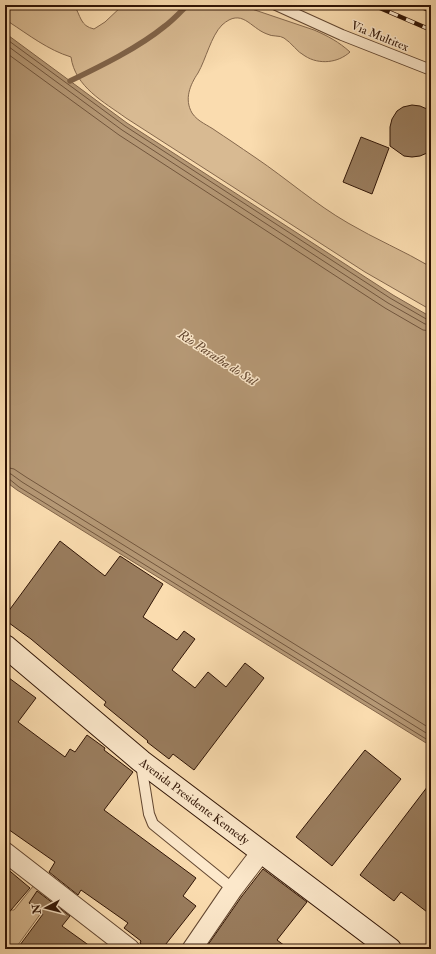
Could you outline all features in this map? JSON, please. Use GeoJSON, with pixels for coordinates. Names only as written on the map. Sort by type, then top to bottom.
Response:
{"type":"FeatureCollection","features":[{"type":"Feature","properties":{"kind":"main road","name":"Avenida Presidente Kennedy"},"geometry":{"type":"LineString","coordinates":[[5,646],[141,761],[390,949]]}},
{"type":"Feature","properties":{"kind":"street"},"geometry":{"type":"LineString","coordinates":[[5,852],[130,949]]}},
{"type":"Feature","properties":{"kind":"street"},"geometry":{"type":"LineString","coordinates":[[192,949],[234,889],[267,856]]}},
{"type":"Feature","properties":{"kind":"lane","name":"Via Multitex"},"geometry":{"type":"LineString","coordinates":[[276,5],[342,35],[431,70]]}},
{"type":"Feature","properties":{"kind":"lane"},"geometry":{"type":"LineString","coordinates":[[141,761],[149,814],[153,824],[234,889]]}},
{"type":"Feature","properties":{"kind":"shaded area"},"geometry":{"type":"Polygon","coordinates":[[[5,5],[74,5],[83,23],[89,28],[94,29],[105,22],[123,5],[240,5],[314,30],[342,45],[350,52],[345,56],[328,62],[316,61],[302,54],[282,37],[269,35],[246,20],[235,18],[229,20],[222,25],[212,41],[201,67],[190,87],[188,103],[194,116],[200,121],[279,174],[336,216],[431,267],[431,310],[365,272],[100,100],[78,77],[71,57],[31,37],[9,22],[5,18],[5,5]]]}},
{"type":"Feature","properties":{"kind":"shaded area"},"geometry":{"type":"Polygon","coordinates":[[[34,885],[46,895],[44,909],[15,949],[5,949],[5,906],[11,910],[14,910],[34,885]]]}},
{"type":"Feature","properties":{"kind":"water","name":"Rio Paraíba do Sul"},"geometry":{"type":"Polygon","coordinates":[[[5,33],[127,123],[393,295],[431,317],[431,746],[17,490],[5,481],[5,33]]]}},
{"type":"Feature","properties":{"kind":"building"},"geometry":{"type":"Polygon","coordinates":[[[412,105],[420,106],[427,109],[431,113],[431,148],[427,153],[412,157],[404,156],[390,146],[390,127],[392,119],[397,111],[403,107],[412,105]]]}},
{"type":"Feature","properties":{"kind":"building"},"geometry":{"type":"Polygon","coordinates":[[[361,137],[389,148],[372,194],[343,182],[361,137]]]}},
{"type":"Feature","properties":{"kind":"building"},"geometry":{"type":"Polygon","coordinates":[[[60,541],[105,576],[120,556],[163,584],[143,617],[177,640],[184,631],[195,639],[172,670],[195,688],[208,672],[226,687],[245,663],[264,678],[194,770],[173,754],[169,759],[147,742],[148,741],[104,705],[106,702],[31,639],[5,620],[5,616],[60,541]]]}},
{"type":"Feature","properties":{"kind":"building"},"geometry":{"type":"Polygon","coordinates":[[[5,675],[36,698],[18,722],[65,757],[70,749],[75,752],[87,735],[133,772],[104,810],[196,878],[183,896],[196,906],[162,949],[147,949],[140,943],[141,941],[124,928],[128,923],[81,890],[78,895],[49,872],[55,862],[5,827],[5,675]]]}},
{"type":"Feature","properties":{"kind":"building"},"geometry":{"type":"Polygon","coordinates":[[[365,750],[401,779],[332,866],[296,837],[365,750]]]}},
{"type":"Feature","properties":{"kind":"building"},"geometry":{"type":"Polygon","coordinates":[[[431,782],[431,915],[401,892],[394,901],[360,875],[431,782]]]}},
{"type":"Feature","properties":{"kind":"building"},"geometry":{"type":"Polygon","coordinates":[[[5,867],[30,888],[5,917],[5,867]]]}},
{"type":"Feature","properties":{"kind":"building"},"geometry":{"type":"Polygon","coordinates":[[[263,869],[307,902],[277,940],[289,949],[205,949],[242,896],[263,869]]]}},
{"type":"Feature","properties":{"kind":"building"},"geometry":{"type":"Polygon","coordinates":[[[37,891],[70,916],[62,926],[94,949],[17,949],[43,914],[29,903],[37,891]]]}},
{"type":"Feature","properties":{"kind":"waterway"},"geometry":{"type":"LineString","coordinates":[[70,81],[107,63],[143,42],[168,24],[188,5]]}},
{"type":"Feature","properties":{"kind":"railway"},"geometry":{"type":"LineString","coordinates":[[373,5],[431,30]]}},
{"type":"Feature","properties":{"kind":"railway"},"geometry":{"type":"LineString","coordinates":[[417,5],[431,11]]}}]}
